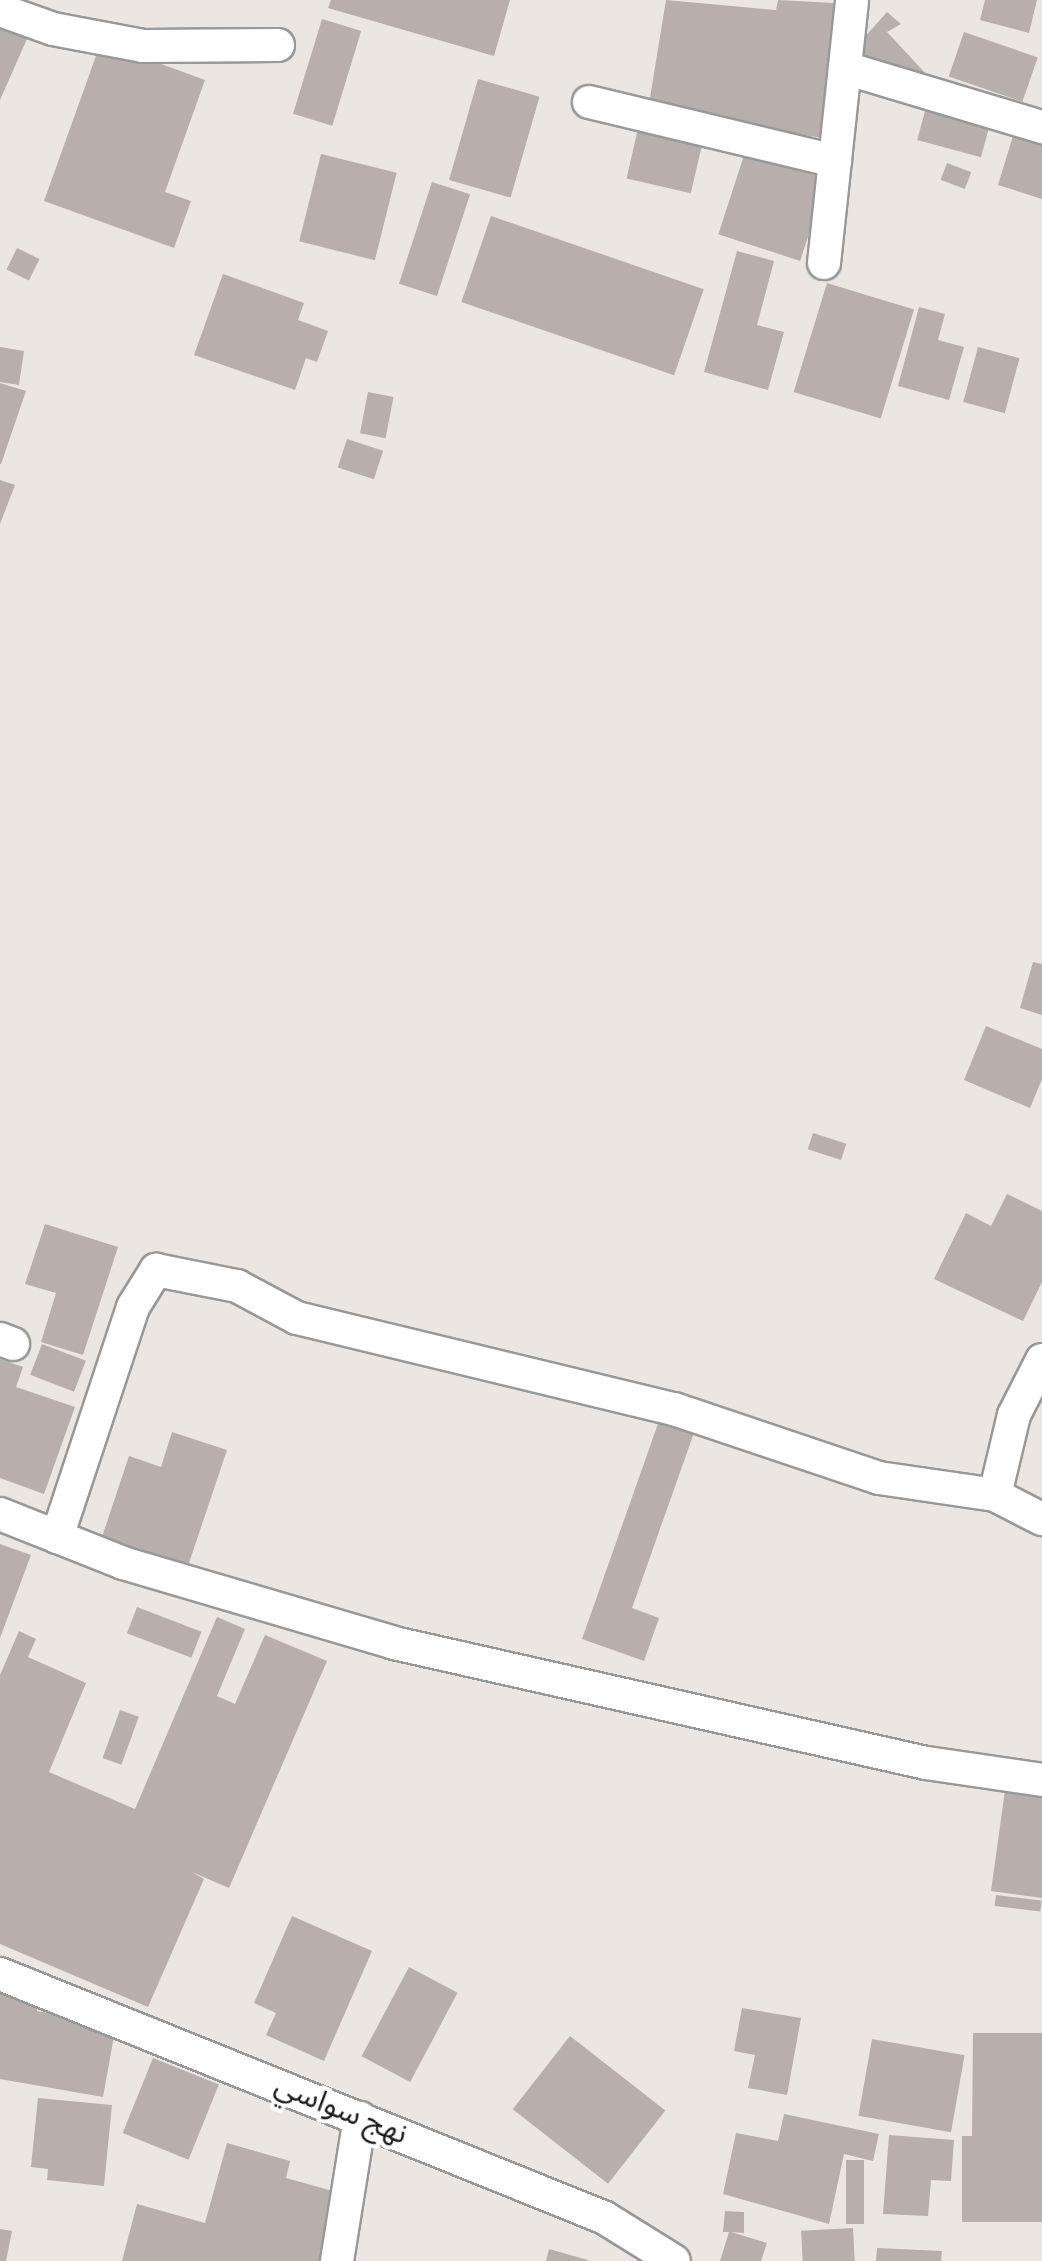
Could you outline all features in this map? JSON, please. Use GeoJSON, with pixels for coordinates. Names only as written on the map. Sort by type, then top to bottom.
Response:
{"type":"FeatureCollection","features":[{"type":"Feature","properties":{"kind":"street"},"geometry":{"type":"LineString","coordinates":[[824,263],[852,0]]}},
{"type":"Feature","properties":{"kind":"street"},"geometry":{"type":"LineString","coordinates":[[0,10],[52,28],[143,46],[278,45]]}},
{"type":"Feature","properties":{"kind":"street"},"geometry":{"type":"LineString","coordinates":[[845,68],[1042,127]]}},
{"type":"Feature","properties":{"kind":"street"},"geometry":{"type":"LineString","coordinates":[[588,102],[836,160]]}},
{"type":"Feature","properties":{"kind":"street"},"geometry":{"type":"LineString","coordinates":[[57,1536],[133,1307],[156,1270],[237,1286],[297,1318],[674,1408],[879,1478],[995,1495],[1042,1519]]}},
{"type":"Feature","properties":{"kind":"street"},"geometry":{"type":"LineString","coordinates":[[995,1495],[1014,1415],[1042,1360]]}},
{"type":"Feature","properties":{"kind":"street"},"geometry":{"type":"LineString","coordinates":[[0,1514],[122,1563],[394,1643],[926,1763],[1042,1780]]}},
{"type":"Feature","properties":{"kind":"street","name":"نهج سواسي"},"geometry":{"type":"LineString","coordinates":[[0,1974],[605,2218],[674,2261]]}},
{"type":"Feature","properties":{"kind":"street"},"geometry":{"type":"LineString","coordinates":[[337,2261],[360,2118]]}},
{"type":"Feature","properties":{"kind":"building"},"geometry":{"type":"Polygon","coordinates":[[[331,0],[510,0],[494,56],[328,8],[331,0]]]}},
{"type":"Feature","properties":{"kind":"building"},"geometry":{"type":"Polygon","coordinates":[[[666,0],[776,10],[778,0],[852,4],[829,139],[648,110],[666,0]]]}},
{"type":"Feature","properties":{"kind":"building"},"geometry":{"type":"Polygon","coordinates":[[[985,0],[1037,0],[1029,33],[980,20],[985,0]]]}},
{"type":"Feature","properties":{"kind":"building"},"geometry":{"type":"Polygon","coordinates":[[[887,12],[901,24],[887,32],[927,75],[910,95],[855,48],[887,12]]]}},
{"type":"Feature","properties":{"kind":"building"},"geometry":{"type":"Polygon","coordinates":[[[0,19],[30,32],[0,100],[0,19]]]}},
{"type":"Feature","properties":{"kind":"building"},"geometry":{"type":"Polygon","coordinates":[[[322,19],[361,31],[332,126],[293,114],[322,19]]]}},
{"type":"Feature","properties":{"kind":"building"},"geometry":{"type":"Polygon","coordinates":[[[964,32],[1038,57],[1022,102],[949,76],[964,32]]]}},
{"type":"Feature","properties":{"kind":"building"},"geometry":{"type":"Polygon","coordinates":[[[101,42],[205,80],[165,192],[191,201],[174,248],[44,201],[101,42]]]}},
{"type":"Feature","properties":{"kind":"building"},"geometry":{"type":"Polygon","coordinates":[[[478,79],[540,97],[511,198],[449,180],[478,79]]]}},
{"type":"Feature","properties":{"kind":"building"},"geometry":{"type":"Polygon","coordinates":[[[932,85],[996,102],[981,157],[917,140],[932,85]]]}},
{"type":"Feature","properties":{"kind":"building"},"geometry":{"type":"Polygon","coordinates":[[[1019,116],[1042,123],[1042,199],[998,185],[1019,116]]]}},
{"type":"Feature","properties":{"kind":"building"},"geometry":{"type":"Polygon","coordinates":[[[640,120],[704,135],[691,193],[627,178],[640,120]]]}},
{"type":"Feature","properties":{"kind":"building"},"geometry":{"type":"Polygon","coordinates":[[[748,143],[830,170],[800,261],[718,234],[748,143]]]}},
{"type":"Feature","properties":{"kind":"building"},"geometry":{"type":"Polygon","coordinates":[[[321,154],[397,173],[375,260],[299,241],[321,154]]]}},
{"type":"Feature","properties":{"kind":"building"},"geometry":{"type":"Polygon","coordinates":[[[947,163],[971,172],[965,189],[941,180],[947,163]]]}},
{"type":"Feature","properties":{"kind":"building"},"geometry":{"type":"Polygon","coordinates":[[[432,182],[470,194],[437,296],[399,284],[432,182]]]}},
{"type":"Feature","properties":{"kind":"building"},"geometry":{"type":"Polygon","coordinates":[[[491,216],[704,289],[674,375],[461,302],[491,216]]]}},
{"type":"Feature","properties":{"kind":"building"},"geometry":{"type":"Polygon","coordinates":[[[17,248],[39,259],[29,281],[6,270],[17,248]]]}},
{"type":"Feature","properties":{"kind":"building"},"geometry":{"type":"Polygon","coordinates":[[[737,251],[774,261],[757,325],[784,332],[768,390],[704,372],[737,251]]]}},
{"type":"Feature","properties":{"kind":"building"},"geometry":{"type":"Polygon","coordinates":[[[223,274],[304,303],[298,320],[328,331],[317,362],[306,358],[295,390],[194,355],[223,274]]]}},
{"type":"Feature","properties":{"kind":"building"},"geometry":{"type":"Polygon","coordinates":[[[827,283],[914,310],[881,419],[794,392],[827,283]]]}},
{"type":"Feature","properties":{"kind":"building"},"geometry":{"type":"Polygon","coordinates":[[[919,307],[945,314],[938,340],[964,347],[949,400],[898,386],[919,307]]]}},
{"type":"Feature","properties":{"kind":"building"},"geometry":{"type":"Polygon","coordinates":[[[0,347],[24,351],[19,385],[0,382],[0,347]]]}},
{"type":"Feature","properties":{"kind":"building"},"geometry":{"type":"Polygon","coordinates":[[[978,347],[1020,358],[1005,413],[963,402],[978,347]]]}},
{"type":"Feature","properties":{"kind":"building"},"geometry":{"type":"Polygon","coordinates":[[[0,383],[26,391],[1,464],[0,464],[0,383]]]}},
{"type":"Feature","properties":{"kind":"building"},"geometry":{"type":"Polygon","coordinates":[[[368,392],[394,397],[386,438],[360,433],[368,392]]]}},
{"type":"Feature","properties":{"kind":"building"},"geometry":{"type":"Polygon","coordinates":[[[347,439],[383,451],[374,479],[338,468],[347,439]]]}},
{"type":"Feature","properties":{"kind":"building"},"geometry":{"type":"Polygon","coordinates":[[[0,480],[15,485],[0,524],[0,480]]]}},
{"type":"Feature","properties":{"kind":"building"},"geometry":{"type":"Polygon","coordinates":[[[1033,962],[1042,964],[1042,1015],[1020,1008],[1033,962]]]}},
{"type":"Feature","properties":{"kind":"building"},"geometry":{"type":"Polygon","coordinates":[[[986,1026],[1042,1049],[1042,1079],[1030,1108],[964,1080],[986,1026]]]}},
{"type":"Feature","properties":{"kind":"building"},"geometry":{"type":"Polygon","coordinates":[[[813,1133],[846,1144],[841,1160],[808,1149],[813,1133]]]}},
{"type":"Feature","properties":{"kind":"building"},"geometry":{"type":"Polygon","coordinates":[[[1007,1194],[1042,1211],[1042,1282],[1023,1321],[934,1279],[966,1213],[991,1226],[1007,1194]]]}},
{"type":"Feature","properties":{"kind":"building"},"geometry":{"type":"Polygon","coordinates":[[[45,1224],[118,1247],[83,1355],[41,1342],[56,1293],[25,1284],[45,1224]]]}},
{"type":"Feature","properties":{"kind":"building"},"geometry":{"type":"Polygon","coordinates":[[[42,1344],[86,1361],[74,1392],[30,1375],[42,1344]]]}},
{"type":"Feature","properties":{"kind":"building"},"geometry":{"type":"Polygon","coordinates":[[[0,1359],[23,1367],[16,1387],[75,1407],[44,1494],[0,1478],[0,1359]]]}},
{"type":"Feature","properties":{"kind":"building"},"geometry":{"type":"Polygon","coordinates":[[[660,1418],[695,1430],[632,1608],[659,1618],[644,1661],[582,1639],[660,1418]]]}},
{"type":"Feature","properties":{"kind":"building"},"geometry":{"type":"Polygon","coordinates":[[[172,1432],[227,1450],[187,1569],[101,1540],[129,1456],[161,1467],[172,1432]]]}},
{"type":"Feature","properties":{"kind":"building"},"geometry":{"type":"Polygon","coordinates":[[[0,1544],[31,1555],[0,1638],[0,1544]]]}},
{"type":"Feature","properties":{"kind":"building"},"geometry":{"type":"Polygon","coordinates":[[[137,1607],[201,1632],[191,1658],[127,1633],[137,1607]]]}},
{"type":"Feature","properties":{"kind":"building"},"geometry":{"type":"Polygon","coordinates":[[[217,1617],[245,1629],[217,1696],[235,1704],[265,1635],[327,1661],[229,1888],[192,1872],[204,1879],[148,2007],[0,1944],[0,1675],[19,1631],[36,1639],[28,1657],[86,1683],[49,1772],[135,1809],[217,1617]]]}},
{"type":"Feature","properties":{"kind":"building"},"geometry":{"type":"Polygon","coordinates":[[[120,1710],[139,1717],[121,1765],[103,1758],[120,1710]]]}},
{"type":"Feature","properties":{"kind":"building"},"geometry":{"type":"Polygon","coordinates":[[[1006,1783],[1042,1788],[1042,1898],[991,1891],[1006,1783]]]}},
{"type":"Feature","properties":{"kind":"building"},"geometry":{"type":"Polygon","coordinates":[[[996,1895],[1042,1901],[1040,1912],[995,1906],[996,1895]]]}},
{"type":"Feature","properties":{"kind":"building"},"geometry":{"type":"Polygon","coordinates":[[[292,1916],[372,1951],[324,2061],[266,2035],[276,2013],[254,2003],[292,1916]]]}},
{"type":"Feature","properties":{"kind":"building"},"geometry":{"type":"Polygon","coordinates":[[[409,1967],[458,1993],[410,2082],[362,2056],[409,1967]]]}},
{"type":"Feature","properties":{"kind":"building"},"geometry":{"type":"Polygon","coordinates":[[[0,1994],[38,2001],[37,2011],[116,2025],[103,2097],[0,2079],[0,1994]]]}},
{"type":"Feature","properties":{"kind":"building"},"geometry":{"type":"Polygon","coordinates":[[[742,2008],[801,2018],[787,2095],[748,2088],[755,2055],[734,2051],[742,2008]]]}},
{"type":"Feature","properties":{"kind":"building"},"geometry":{"type":"Polygon","coordinates":[[[973,2033],[1042,2033],[1042,2222],[962,2222],[962,2136],[972,2136],[973,2033]]]}},
{"type":"Feature","properties":{"kind":"building"},"geometry":{"type":"Polygon","coordinates":[[[570,2036],[665,2110],[608,2184],[513,2109],[570,2036]]]}},
{"type":"Feature","properties":{"kind":"building"},"geometry":{"type":"Polygon","coordinates":[[[872,2039],[965,2055],[951,2132],[858,2116],[872,2039]]]}},
{"type":"Feature","properties":{"kind":"building"},"geometry":{"type":"Polygon","coordinates":[[[153,2058],[219,2085],[188,2160],[123,2133],[153,2058]]]}},
{"type":"Feature","properties":{"kind":"building"},"geometry":{"type":"Polygon","coordinates":[[[38,2098],[112,2105],[104,2186],[47,2180],[48,2169],[31,2167],[38,2098]]]}},
{"type":"Feature","properties":{"kind":"building"},"geometry":{"type":"Polygon","coordinates":[[[784,2114],[879,2134],[873,2161],[844,2154],[829,2224],[723,2194],[736,2133],[778,2141],[784,2114]]]}},
{"type":"Feature","properties":{"kind":"building"},"geometry":{"type":"Polygon","coordinates":[[[889,2135],[954,2140],[951,2181],[931,2180],[928,2216],[883,2214],[889,2135]]]}},
{"type":"Feature","properties":{"kind":"building"},"geometry":{"type":"Polygon","coordinates":[[[227,2143],[290,2161],[286,2178],[347,2195],[328,2261],[122,2261],[137,2204],[205,2223],[227,2143]]]}},
{"type":"Feature","properties":{"kind":"building"},"geometry":{"type":"Polygon","coordinates":[[[846,2160],[864,2160],[864,2224],[846,2224],[846,2160]]]}},
{"type":"Feature","properties":{"kind":"building"},"geometry":{"type":"Polygon","coordinates":[[[725,2211],[744,2212],[744,2233],[731,2232],[767,2243],[761,2261],[720,2261],[729,2232],[723,2232],[725,2211]]]}},
{"type":"Feature","properties":{"kind":"building"},"geometry":{"type":"Polygon","coordinates":[[[853,2228],[855,2261],[803,2261],[801,2231],[853,2228]]]}},
{"type":"Feature","properties":{"kind":"building"},"geometry":{"type":"Polygon","coordinates":[[[0,2229],[12,2231],[6,2261],[0,2261],[0,2229]]]}},
{"type":"Feature","properties":{"kind":"building"},"geometry":{"type":"Polygon","coordinates":[[[877,2248],[942,2251],[941,2261],[876,2261],[877,2248]]]}},
{"type":"Feature","properties":{"kind":"building"},"geometry":{"type":"Polygon","coordinates":[[[549,2249],[588,2260],[546,2261],[549,2249]]]}}]}
